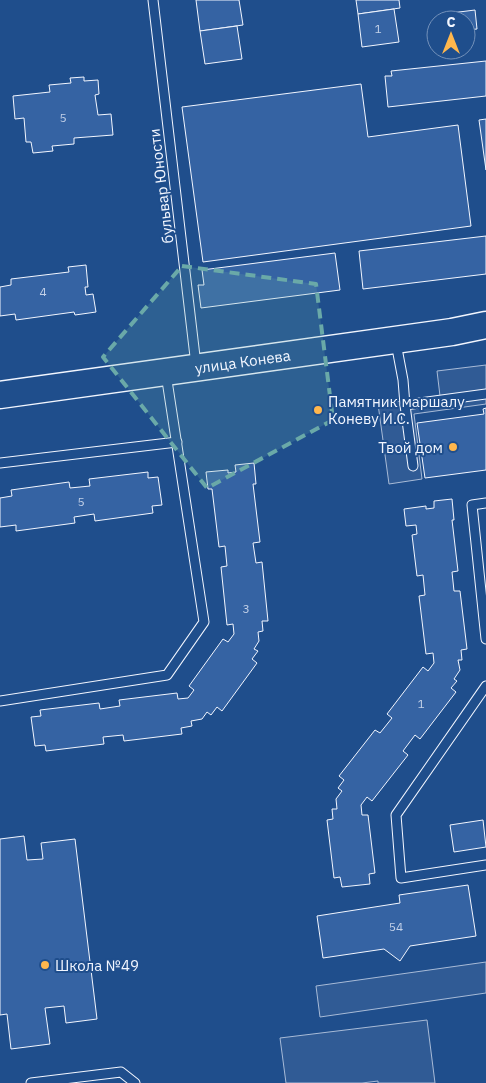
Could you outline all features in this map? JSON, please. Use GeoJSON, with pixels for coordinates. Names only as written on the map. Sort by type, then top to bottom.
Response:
{"type":"FeatureCollection","features":[{"type":"Feature","properties":{"kind":"street","name":"улица Конева"},"geometry":{"type":"LineString","coordinates":[[0,395],[452,332],[486,325]]}},
{"type":"Feature","properties":{"kind":"lane","name":"бульвар Юности"},"geometry":{"type":"LineString","coordinates":[[153,0],[196,368]]}},
{"type":"Feature","properties":{"kind":"lane"},"geometry":{"type":"LineString","coordinates":[[396,340],[403,380],[413,466]]}},
{"type":"Feature","properties":{"kind":"lane"},"geometry":{"type":"LineString","coordinates":[[0,701],[167,675],[204,622],[166,372]]}},
{"type":"Feature","properties":{"kind":"lane"},"geometry":{"type":"LineString","coordinates":[[405,405],[486,394]]}},
{"type":"Feature","properties":{"kind":"lane"},"geometry":{"type":"LineString","coordinates":[[0,463],[177,442]]}},
{"type":"Feature","properties":{"kind":"lane"},"geometry":{"type":"LineString","coordinates":[[486,503],[472,505],[486,639]]}},
{"type":"Feature","properties":{"kind":"lane"},"geometry":{"type":"LineString","coordinates":[[486,686],[396,815],[401,878],[486,865]]}},
{"type":"Feature","properties":{"kind":"lane"},"geometry":{"type":"LineString","coordinates":[[31,1083],[121,1072],[135,1083]]}},
{"type":"Feature","properties":{"kind":"highlighted area"},"geometry":{"type":"Polygon","coordinates":[[[182,266],[316,284],[333,420],[207,488],[103,357],[182,266]]]}},
{"type":"Feature","properties":{"kind":"shaded area"},"geometry":{"type":"Polygon","coordinates":[[[486,365],[486,404],[414,414],[422,479],[389,484],[378,404],[440,396],[437,371],[486,365]]]}},
{"type":"Feature","properties":{"kind":"shaded area"},"geometry":{"type":"Polygon","coordinates":[[[486,962],[486,993],[320,1017],[316,986],[486,962]]]}},
{"type":"Feature","properties":{"kind":"shaded area"},"geometry":{"type":"Polygon","coordinates":[[[427,1020],[435,1083],[378,1083],[378,1081],[362,1083],[286,1083],[280,1038],[427,1020]]]}},
{"type":"Feature","properties":{"kind":"building"},"geometry":{"type":"Polygon","coordinates":[[[196,0],[239,0],[243,25],[200,31],[196,0]]]}},
{"type":"Feature","properties":{"kind":"building"},"geometry":{"type":"Polygon","coordinates":[[[356,0],[399,0],[400,8],[358,14],[356,0]]]}},
{"type":"Feature","properties":{"kind":"building"},"geometry":{"type":"Polygon","coordinates":[[[394,9],[399,42],[362,47],[358,14],[394,9]]]}},
{"type":"Feature","properties":{"kind":"building"},"geometry":{"type":"Polygon","coordinates":[[[237,26],[242,59],[205,64],[200,31],[237,26]]]}},
{"type":"Feature","properties":{"kind":"building"},"geometry":{"type":"Polygon","coordinates":[[[486,61],[486,96],[388,107],[385,76],[392,76],[391,71],[486,61]]]}},
{"type":"Feature","properties":{"kind":"building"},"geometry":{"type":"Polygon","coordinates":[[[84,77],[84,81],[98,80],[99,94],[95,95],[98,115],[111,114],[113,135],[74,138],[74,144],[52,146],[53,151],[33,153],[31,142],[26,142],[24,118],[15,119],[13,96],[50,92],[49,85],[71,83],[70,78],[84,77]]]}},
{"type":"Feature","properties":{"kind":"building"},"geometry":{"type":"Polygon","coordinates":[[[361,84],[368,137],[458,125],[471,226],[203,262],[182,107],[361,84]]]}},
{"type":"Feature","properties":{"kind":"building"},"geometry":{"type":"Polygon","coordinates":[[[486,119],[486,170],[479,120],[486,119]]]}},
{"type":"Feature","properties":{"kind":"building"},"geometry":{"type":"Polygon","coordinates":[[[486,236],[486,274],[363,289],[359,251],[486,236]]]}},
{"type":"Feature","properties":{"kind":"building"},"geometry":{"type":"Polygon","coordinates":[[[335,253],[340,290],[201,308],[198,285],[204,285],[202,270],[335,253]]]}},
{"type":"Feature","properties":{"kind":"building"},"geometry":{"type":"Polygon","coordinates":[[[86,265],[88,287],[85,287],[86,295],[93,294],[96,312],[75,315],[74,312],[16,320],[15,314],[0,316],[0,287],[11,285],[11,279],[69,272],[68,267],[86,265]]]}},
{"type":"Feature","properties":{"kind":"building","name":"Твой дом"},"geometry":{"type":"Polygon","coordinates":[[[486,408],[486,470],[425,478],[417,423],[484,414],[483,409],[486,408]]]}},
{"type":"Feature","properties":{"kind":"building"},"geometry":{"type":"Polygon","coordinates":[[[254,463],[256,484],[253,484],[260,542],[253,543],[256,563],[262,562],[268,621],[262,621],[263,631],[258,632],[259,641],[254,649],[258,651],[252,659],[257,663],[222,711],[217,707],[211,715],[207,712],[202,719],[191,721],[192,726],[181,728],[182,734],[124,741],[123,735],[103,737],[104,744],[46,751],[45,745],[35,746],[31,717],[41,716],[40,710],[99,703],[100,709],[120,706],[119,700],[177,693],[178,699],[188,698],[194,690],[189,686],[223,639],[228,642],[234,634],[233,624],[227,625],[221,567],[227,566],[225,546],[219,547],[212,489],[208,489],[206,472],[228,470],[228,473],[236,472],[235,465],[254,463]]]}},
{"type":"Feature","properties":{"kind":"building"},"geometry":{"type":"Polygon","coordinates":[[[148,472],[148,478],[158,477],[162,505],[152,506],[153,513],[95,521],[94,514],[74,517],[75,523],[16,531],[16,525],[0,527],[0,498],[12,496],[11,490],[69,482],[70,488],[90,486],[89,479],[148,472]]]}},
{"type":"Feature","properties":{"kind":"building"},"geometry":{"type":"Polygon","coordinates":[[[452,499],[454,520],[452,520],[458,571],[452,572],[454,591],[460,591],[467,649],[461,650],[462,660],[458,660],[460,670],[454,679],[457,681],[451,688],[456,692],[420,739],[415,735],[403,751],[408,755],[372,801],[367,797],[361,805],[362,815],[368,815],[375,873],[369,874],[370,884],[342,887],[340,877],[334,878],[327,820],[333,819],[332,809],[337,809],[336,799],[342,791],[338,788],[344,780],[339,776],[375,730],[380,733],[392,718],[387,714],[423,667],[428,671],[434,663],[433,653],[426,654],[419,596],[425,595],[423,575],[417,576],[412,535],[417,534],[416,525],[406,526],[404,509],[426,506],[426,509],[434,508],[434,501],[452,499]]]}},
{"type":"Feature","properties":{"kind":"building"},"geometry":{"type":"Polygon","coordinates":[[[483,820],[486,847],[454,852],[450,825],[483,820]]]}},
{"type":"Feature","properties":{"kind":"building","name":"Школа №49"},"geometry":{"type":"Polygon","coordinates":[[[24,836],[27,860],[43,859],[41,843],[75,839],[97,1019],[66,1023],[64,1006],[45,1008],[50,1044],[11,1049],[7,1014],[0,1015],[0,839],[24,836]]]}},
{"type":"Feature","properties":{"kind":"building"},"geometry":{"type":"Polygon","coordinates":[[[468,885],[476,936],[410,946],[400,961],[384,949],[323,958],[317,916],[400,903],[399,895],[468,885]]]}},
{"type":"Feature","properties":{"kind":"place","name":"Памятник маршалу Коневу И.С."},"geometry":{"type":"Point","coordinates":[318,410]}},
{"type":"Feature","properties":{"kind":"place","name":"Твой дом"},"geometry":{"type":"Point","coordinates":[453,447]}},
{"type":"Feature","properties":{"kind":"place","name":"Школа №49"},"geometry":{"type":"Point","coordinates":[45,965]}}]}
